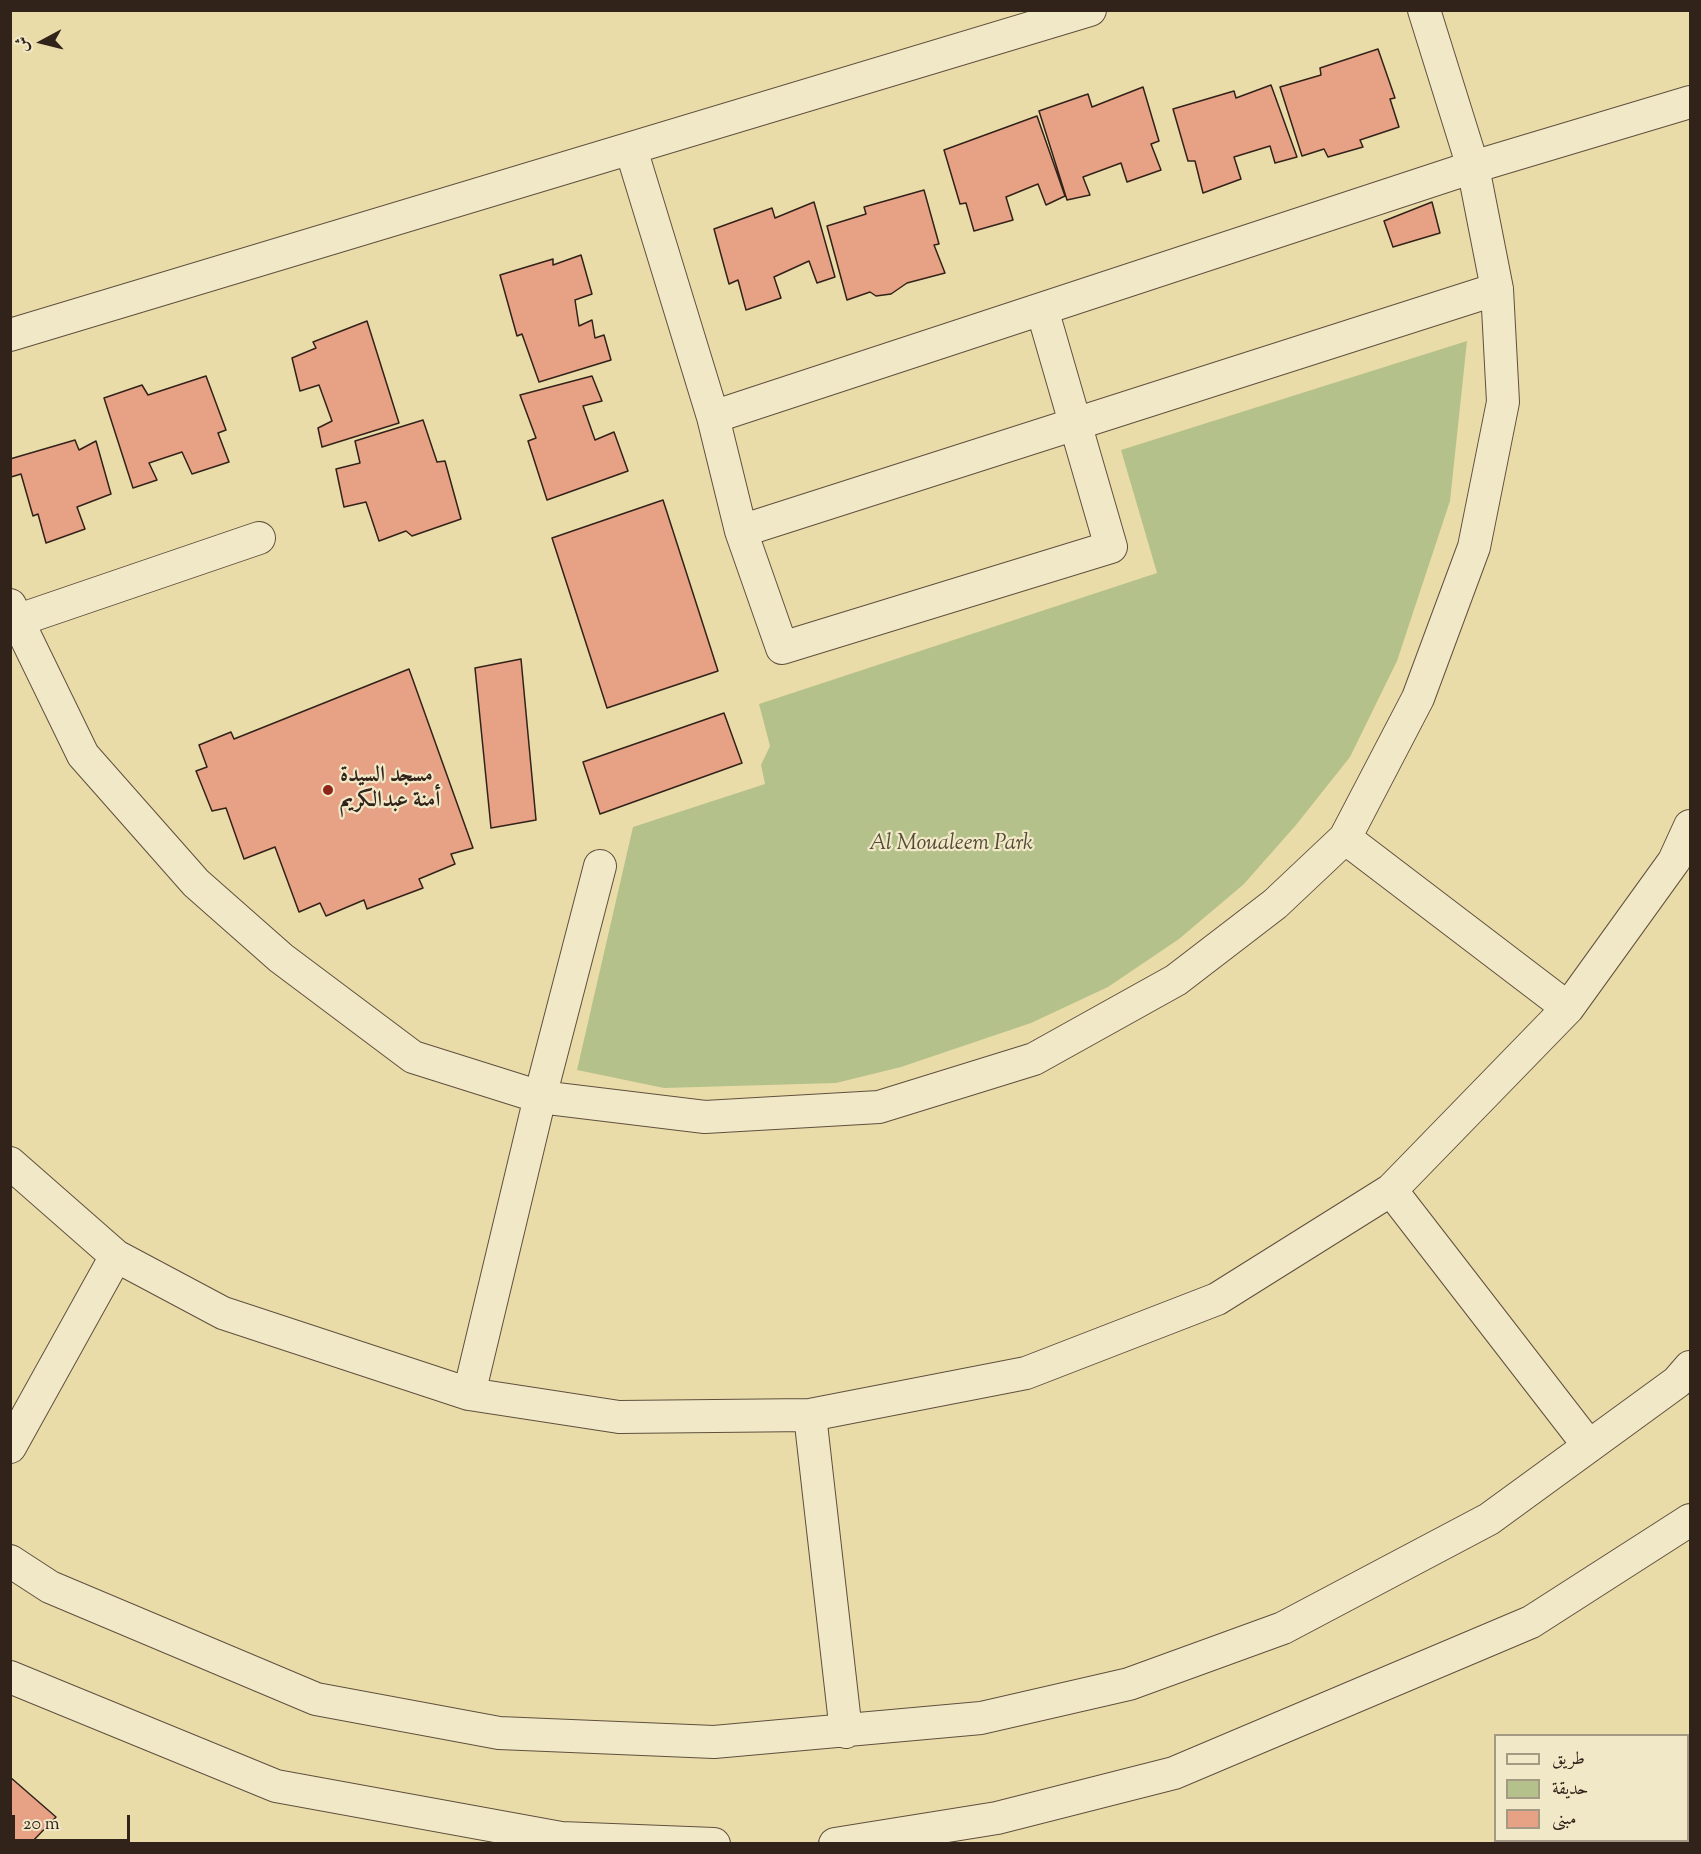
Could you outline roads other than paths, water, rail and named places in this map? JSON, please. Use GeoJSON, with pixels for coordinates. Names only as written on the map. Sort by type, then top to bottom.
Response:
{"type":"FeatureCollection","features":[{"type":"Feature","properties":{"kind":"street"},"geometry":{"type":"LineString","coordinates":[[10,336],[631,149],[1009,22],[1090,10]]}},
{"type":"Feature","properties":{"kind":"street"},"geometry":{"type":"LineString","coordinates":[[259,538],[12,617],[83,755],[196,882],[281,958],[413,1057],[540,1097],[705,1118],[879,1107],[1034,1059],[1176,980],[1275,904],[1345,838],[1418,698],[1474,547],[1503,402],[1497,289],[1473,167],[1424,10]]}},
{"type":"Feature","properties":{"kind":"street"},"geometry":{"type":"LineString","coordinates":[[713,417],[1473,167],[1690,102]]}},
{"type":"Feature","properties":{"kind":"street"},"geometry":{"type":"LineString","coordinates":[[631,149],[713,417],[741,531],[782,648],[1111,547],[1042,309]]}},
{"type":"Feature","properties":{"kind":"street"},"geometry":{"type":"LineString","coordinates":[[741,531],[1497,289]]}},
{"type":"Feature","properties":{"kind":"street"},"geometry":{"type":"LineString","coordinates":[[10,1163],[116,1256],[222,1313],[469,1394],[619,1417],[810,1415],[1026,1373],[1206,1304],[1390,1190],[1568,1008],[1674,861],[1690,826]]}},
{"type":"Feature","properties":{"kind":"street"},"geometry":{"type":"LineString","coordinates":[[1345,838],[1568,1008]]}},
{"type":"Feature","properties":{"kind":"street"},"geometry":{"type":"LineString","coordinates":[[469,1394],[540,1097],[600,866]]}},
{"type":"Feature","properties":{"kind":"street"},"geometry":{"type":"LineString","coordinates":[[1390,1190],[1589,1446]]}},
{"type":"Feature","properties":{"kind":"street"},"geometry":{"type":"LineString","coordinates":[[10,1447],[116,1256]]}},
{"type":"Feature","properties":{"kind":"street"},"geometry":{"type":"LineString","coordinates":[[10,1561],[50,1587],[316,1699],[499,1733],[714,1742],[846,1732],[981,1718],[1129,1684],[1282,1628],[1489,1519],[1677,1382],[1690,1367]]}},
{"type":"Feature","properties":{"kind":"street"},"geometry":{"type":"LineString","coordinates":[[810,1415],[846,1732]]}},
{"type":"Feature","properties":{"kind":"street"},"geometry":{"type":"LineString","coordinates":[[835,1844],[997,1818],[1174,1773],[1530,1622],[1690,1520]]}},
{"type":"Feature","properties":{"kind":"street"},"geometry":{"type":"LineString","coordinates":[[10,1677],[276,1786],[561,1838],[714,1844]]}},
{"type":"Feature","properties":{"kind":"place","name":"مسجد السيدة أمنة عبدالكريم"},"geometry":{"type":"Point","coordinates":[328,790]}},
{"type":"Feature","properties":{"kind":"park label","name":"Al Moualeem Park"},"geometry":{"type":"Point","coordinates":[951,845]}}]}
